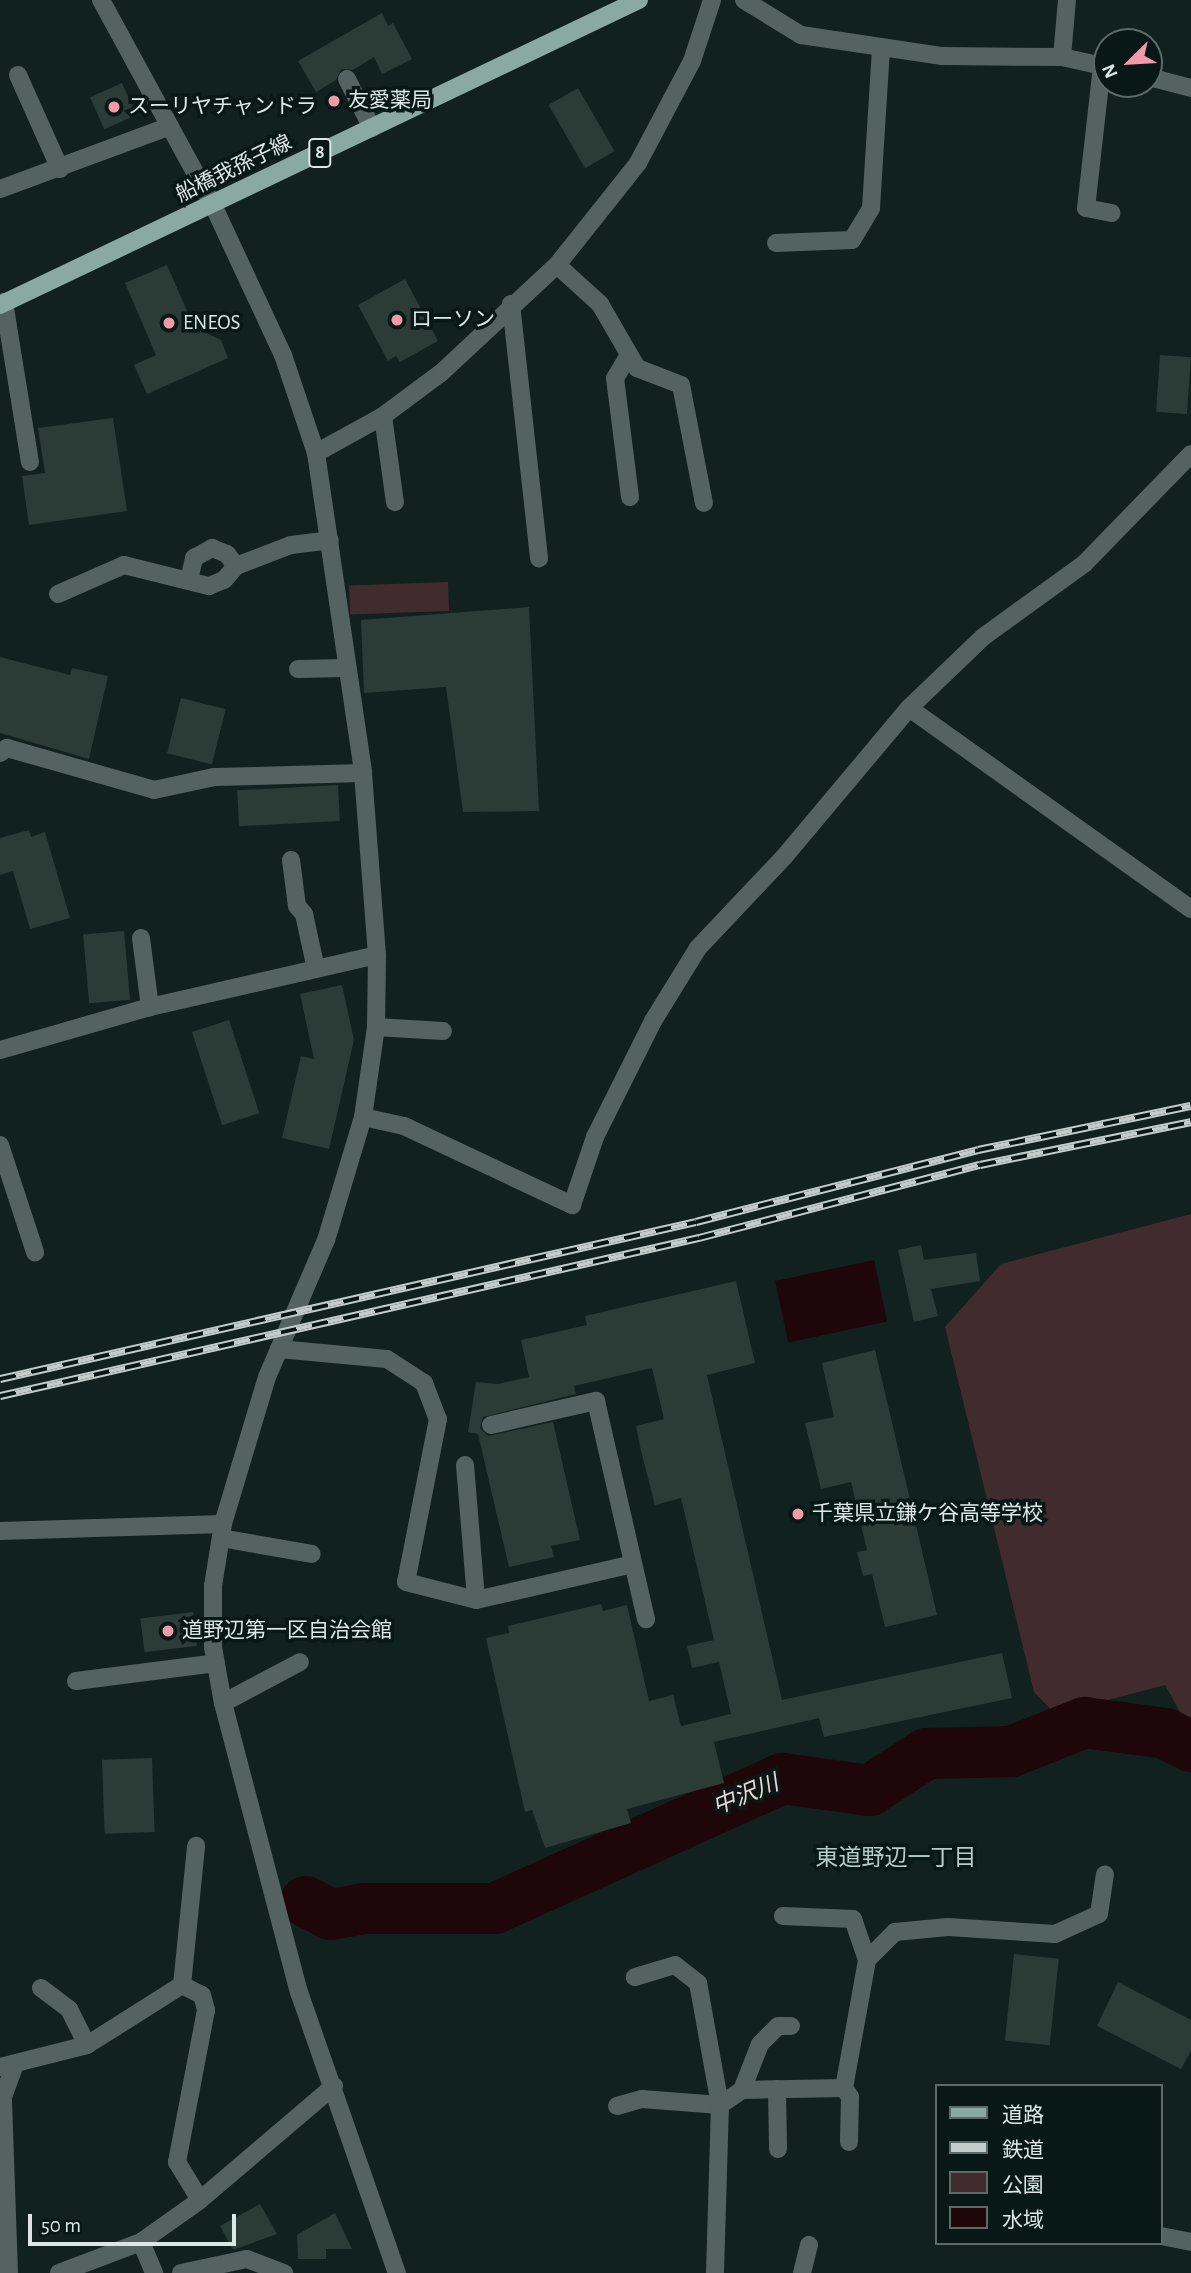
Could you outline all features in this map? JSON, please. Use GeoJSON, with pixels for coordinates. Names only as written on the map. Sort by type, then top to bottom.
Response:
{"type":"FeatureCollection","features":[{"type":"Feature","properties":{"kind":"main road","name":"船橋我孫子線"},"geometry":{"type":"LineString","coordinates":[[2,303],[213,205],[639,0]]}},
{"type":"Feature","properties":{"kind":"street"},"geometry":{"type":"LineString","coordinates":[[101,0],[213,205],[283,355],[316,453],[363,773],[377,955],[376,1027],[363,1117],[326,1240],[279,1349],[222,1531],[213,1586],[216,1664],[223,1703],[299,1992],[334,2086],[394,2272]]}},
{"type":"Feature","properties":{"kind":"street"},"geometry":{"type":"LineString","coordinates":[[316,453],[383,416],[441,373],[511,304],[557,265],[638,163],[692,61],[712,0]]}},
{"type":"Feature","properties":{"kind":"street"},"geometry":{"type":"LineString","coordinates":[[744,0],[801,35],[942,56],[1062,57],[1093,63]]}},
{"type":"Feature","properties":{"kind":"street"},"geometry":{"type":"LineString","coordinates":[[1062,57],[1067,0]]}},
{"type":"Feature","properties":{"kind":"street"},"geometry":{"type":"LineString","coordinates":[[776,243],[852,240],[871,208],[881,49]]}},
{"type":"Feature","properties":{"kind":"street"},"geometry":{"type":"LineString","coordinates":[[18,75],[60,169]]}},
{"type":"Feature","properties":{"kind":"street"},"geometry":{"type":"LineString","coordinates":[[346,79],[372,128]]}},
{"type":"Feature","properties":{"kind":"street"},"geometry":{"type":"LineString","coordinates":[[1163,81],[1191,88]]}},
{"type":"Feature","properties":{"kind":"street"},"geometry":{"type":"LineString","coordinates":[[1101,98],[1086,208],[1112,213]]}},
{"type":"Feature","properties":{"kind":"street"},"geometry":{"type":"LineString","coordinates":[[0,189],[170,126]]}},
{"type":"Feature","properties":{"kind":"street"},"geometry":{"type":"LineString","coordinates":[[557,265],[600,304],[638,369],[681,386],[704,503]]}},
{"type":"Feature","properties":{"kind":"street"},"geometry":{"type":"LineString","coordinates":[[2,303],[30,462]]}},
{"type":"Feature","properties":{"kind":"street"},"geometry":{"type":"LineString","coordinates":[[511,304],[539,558]]}},
{"type":"Feature","properties":{"kind":"street"},"geometry":{"type":"LineString","coordinates":[[629,355],[615,379],[630,497]]}},
{"type":"Feature","properties":{"kind":"street"},"geometry":{"type":"LineString","coordinates":[[383,416],[395,502]]}},
{"type":"Feature","properties":{"kind":"street"},"geometry":{"type":"LineString","coordinates":[[363,1117],[404,1126],[572,1205],[595,1137],[653,1021],[698,948],[784,857],[909,708],[983,637],[1084,564],[1191,454]]}},
{"type":"Feature","properties":{"kind":"street"},"geometry":{"type":"LineString","coordinates":[[58,594],[124,565],[209,586],[224,580],[236,566],[291,545],[330,540]]}},
{"type":"Feature","properties":{"kind":"street"},"geometry":{"type":"LineString","coordinates":[[189,580],[194,558],[212,548],[227,554],[236,566]]}},
{"type":"Feature","properties":{"kind":"street"},"geometry":{"type":"LineString","coordinates":[[298,669],[348,668]]}},
{"type":"Feature","properties":{"kind":"street"},"geometry":{"type":"LineString","coordinates":[[909,708],[1191,909]]}},
{"type":"Feature","properties":{"kind":"street"},"geometry":{"type":"LineString","coordinates":[[0,753],[7,748],[154,790],[214,777],[363,773]]}},
{"type":"Feature","properties":{"kind":"street"},"geometry":{"type":"LineString","coordinates":[[292,860],[297,906],[304,914],[316,969]]}},
{"type":"Feature","properties":{"kind":"street"},"geometry":{"type":"LineString","coordinates":[[141,938],[150,1007]]}},
{"type":"Feature","properties":{"kind":"street"},"geometry":{"type":"LineString","coordinates":[[0,1050],[150,1007],[377,955]]}},
{"type":"Feature","properties":{"kind":"street"},"geometry":{"type":"LineString","coordinates":[[376,1027],[443,1031]]}},
{"type":"Feature","properties":{"kind":"street"},"geometry":{"type":"LineString","coordinates":[[0,1145],[35,1252]]}},
{"type":"Feature","properties":{"kind":"street"},"geometry":{"type":"LineString","coordinates":[[279,1349],[387,1359],[424,1383],[438,1419],[406,1582],[476,1600],[634,1564]]}},
{"type":"Feature","properties":{"kind":"street"},"geometry":{"type":"LineString","coordinates":[[491,1426],[596,1401],[646,1619]]}},
{"type":"Feature","properties":{"kind":"street"},"geometry":{"type":"LineString","coordinates":[[465,1465],[476,1600]]}},
{"type":"Feature","properties":{"kind":"street"},"geometry":{"type":"LineString","coordinates":[[0,1531],[222,1531],[312,1555]]}},
{"type":"Feature","properties":{"kind":"street"},"geometry":{"type":"LineString","coordinates":[[223,1703],[300,1662]]}},
{"type":"Feature","properties":{"kind":"street"},"geometry":{"type":"LineString","coordinates":[[76,1681],[216,1664]]}},
{"type":"Feature","properties":{"kind":"street"},"geometry":{"type":"LineString","coordinates":[[182,1985],[196,1846]]}},
{"type":"Feature","properties":{"kind":"street"},"geometry":{"type":"LineString","coordinates":[[867,1960],[895,1932],[948,1927],[1055,1934],[1099,1914],[1105,1874]]}},
{"type":"Feature","properties":{"kind":"street"},"geometry":{"type":"LineString","coordinates":[[783,1916],[853,1919],[867,1960],[844,2088],[850,2097],[849,2142]]}},
{"type":"Feature","properties":{"kind":"street"},"geometry":{"type":"LineString","coordinates":[[635,1977],[675,1965],[698,1983],[720,2105],[715,2273]]}},
{"type":"Feature","properties":{"kind":"street"},"geometry":{"type":"LineString","coordinates":[[182,1985],[202,1995],[206,2010],[177,2162],[200,2200]]}},
{"type":"Feature","properties":{"kind":"street"},"geometry":{"type":"LineString","coordinates":[[9,2273],[3,2096],[7,2067],[87,2045],[182,1985]]}},
{"type":"Feature","properties":{"kind":"street"},"geometry":{"type":"LineString","coordinates":[[40,1988],[69,2010],[87,2045]]}},
{"type":"Feature","properties":{"kind":"street"},"geometry":{"type":"LineString","coordinates":[[742,2090],[760,2044],[778,2026],[791,2026]]}},
{"type":"Feature","properties":{"kind":"street"},"geometry":{"type":"LineString","coordinates":[[59,2273],[141,2242],[200,2200],[334,2086]]}},
{"type":"Feature","properties":{"kind":"street"},"geometry":{"type":"LineString","coordinates":[[617,2106],[642,2099],[720,2105],[742,2090],[844,2088]]}},
{"type":"Feature","properties":{"kind":"street"},"geometry":{"type":"LineString","coordinates":[[777,2089],[778,2149]]}},
{"type":"Feature","properties":{"kind":"street"},"geometry":{"type":"LineString","coordinates":[[1163,2236],[1191,2242]]}},
{"type":"Feature","properties":{"kind":"street"},"geometry":{"type":"LineString","coordinates":[[141,2242],[154,2273]]}},
{"type":"Feature","properties":{"kind":"street"},"geometry":{"type":"LineString","coordinates":[[802,2273],[808,2245]]}},
{"type":"Feature","properties":{"kind":"street"},"geometry":{"type":"LineString","coordinates":[[181,2273],[247,2259],[284,2273]]}},
{"type":"Feature","properties":{"kind":"green space"},"geometry":{"type":"Polygon","coordinates":[[[448,582],[449,611],[350,614],[349,585],[448,582]]]}},
{"type":"Feature","properties":{"kind":"green space"},"geometry":{"type":"Polygon","coordinates":[[[1191,1214],[1191,1721],[1183,1717],[1165,1685],[1055,1714],[1034,1692],[945,1327],[1001,1264],[1191,1214]]]}},
{"type":"Feature","properties":{"kind":"water"},"geometry":{"type":"Polygon","coordinates":[[[874,1260],[887,1322],[788,1343],[775,1281],[874,1260]]]}},
{"type":"Feature","properties":{"kind":"building"},"geometry":{"type":"Polygon","coordinates":[[[382,13],[388,26],[393,23],[412,59],[382,74],[374,57],[353,70],[341,69],[336,80],[316,92],[298,61],[382,13]]]}},
{"type":"Feature","properties":{"kind":"building"},"geometry":{"type":"Polygon","coordinates":[[[122,83],[136,115],[104,129],[90,97],[122,83]]]}},
{"type":"Feature","properties":{"kind":"building"},"geometry":{"type":"Polygon","coordinates":[[[578,88],[614,151],[585,168],[549,105],[578,88]]]}},
{"type":"Feature","properties":{"kind":"building"},"geometry":{"type":"Polygon","coordinates":[[[167,265],[194,327],[221,340],[228,358],[147,394],[134,365],[156,355],[125,283],[167,265]]]}},
{"type":"Feature","properties":{"kind":"building"},"geometry":{"type":"Polygon","coordinates":[[[405,279],[438,341],[400,362],[396,356],[388,361],[358,305],[405,279]]]}},
{"type":"Feature","properties":{"kind":"building"},"geometry":{"type":"Polygon","coordinates":[[[1160,355],[1191,357],[1187,414],[1156,412],[1160,355]]]}},
{"type":"Feature","properties":{"kind":"building"},"geometry":{"type":"Polygon","coordinates":[[[113,418],[127,511],[29,525],[22,476],[45,473],[38,428],[113,418]]]}},
{"type":"Feature","properties":{"kind":"building"},"geometry":{"type":"Polygon","coordinates":[[[529,607],[539,811],[463,812],[446,687],[364,693],[361,620],[529,607]]]}},
{"type":"Feature","properties":{"kind":"building"},"geometry":{"type":"Polygon","coordinates":[[[0,657],[70,675],[72,668],[108,676],[89,759],[0,733],[0,657]]]}},
{"type":"Feature","properties":{"kind":"building"},"geometry":{"type":"Polygon","coordinates":[[[181,698],[226,709],[212,764],[167,753],[181,698]]]}},
{"type":"Feature","properties":{"kind":"building"},"geometry":{"type":"Polygon","coordinates":[[[338,785],[340,821],[239,826],[237,790],[338,785]]]}},
{"type":"Feature","properties":{"kind":"building"},"geometry":{"type":"Polygon","coordinates":[[[29,830],[31,837],[45,832],[70,918],[30,929],[13,871],[0,875],[0,838],[29,830]]]}},
{"type":"Feature","properties":{"kind":"building"},"geometry":{"type":"Polygon","coordinates":[[[124,931],[130,1000],[89,1003],[83,935],[124,931]]]}},
{"type":"Feature","properties":{"kind":"building"},"geometry":{"type":"Polygon","coordinates":[[[342,985],[354,1040],[329,1149],[282,1138],[301,1056],[314,1059],[300,994],[342,985]]]}},
{"type":"Feature","properties":{"kind":"building"},"geometry":{"type":"Polygon","coordinates":[[[229,1020],[259,1113],[222,1125],[192,1032],[229,1020]]]}},
{"type":"Feature","properties":{"kind":"building"},"geometry":{"type":"Polygon","coordinates":[[[921,1245],[924,1260],[976,1253],[980,1281],[931,1289],[938,1316],[914,1322],[898,1250],[921,1245]]]}},
{"type":"Feature","properties":{"kind":"building"},"geometry":{"type":"Polygon","coordinates":[[[736,1281],[755,1363],[707,1375],[782,1700],[1002,1653],[1012,1698],[824,1737],[819,1718],[714,1742],[724,1783],[627,1809],[631,1823],[545,1848],[532,1810],[525,1812],[486,1638],[509,1633],[508,1626],[601,1604],[603,1611],[627,1605],[649,1701],[673,1695],[681,1726],[731,1714],[719,1662],[692,1668],[687,1646],[714,1640],[681,1498],[655,1505],[641,1451],[636,1426],[664,1419],[652,1368],[574,1386],[576,1394],[483,1417],[480,1428],[488,1436],[553,1422],[580,1540],[551,1546],[554,1557],[509,1567],[478,1434],[468,1432],[476,1382],[498,1384],[529,1377],[521,1340],[587,1325],[585,1316],[736,1281]]]}},
{"type":"Feature","properties":{"kind":"building"},"geometry":{"type":"Polygon","coordinates":[[[875,1350],[937,1615],[885,1627],[872,1574],[863,1576],[857,1552],[867,1550],[851,1482],[821,1489],[805,1423],[834,1417],[822,1363],[875,1350]]]}},
{"type":"Feature","properties":{"kind":"building"},"geometry":{"type":"Polygon","coordinates":[[[193,1612],[197,1646],[145,1652],[140,1618],[193,1612]]]}},
{"type":"Feature","properties":{"kind":"building"},"geometry":{"type":"Polygon","coordinates":[[[152,1758],[155,1832],[105,1834],[102,1760],[152,1758]]]}},
{"type":"Feature","properties":{"kind":"building"},"geometry":{"type":"Polygon","coordinates":[[[1014,1954],[1059,1959],[1050,2045],[1005,2041],[1014,1954]]]}},
{"type":"Feature","properties":{"kind":"building"},"geometry":{"type":"Polygon","coordinates":[[[1118,1982],[1191,2020],[1191,2051],[1181,2069],[1097,2026],[1118,1982]]]}},
{"type":"Feature","properties":{"kind":"building"},"geometry":{"type":"Polygon","coordinates":[[[260,2204],[277,2234],[233,2250],[220,2226],[260,2204]]]}},
{"type":"Feature","properties":{"kind":"building"},"geometry":{"type":"Polygon","coordinates":[[[335,2213],[352,2249],[326,2249],[326,2259],[298,2259],[297,2235],[335,2213]]]}},
{"type":"Feature","properties":{"kind":"waterway","name":"中沢川"},"geometry":{"type":"LineString","coordinates":[[305,1901],[330,1914],[363,1908],[494,1908],[782,1778],[869,1790],[926,1753],[1011,1751],[1084,1722],[1165,1733],[1191,1746]]}},
{"type":"Feature","properties":{"kind":"railway"},"geometry":{"type":"LineString","coordinates":[[0,1379],[696,1222],[978,1150],[1191,1106]]}},
{"type":"Feature","properties":{"kind":"railway"},"geometry":{"type":"LineString","coordinates":[[0,1396],[699,1238],[980,1165],[1191,1122]]}},
{"type":"Feature","properties":{"kind":"place","name":"友愛薬局"},"geometry":{"type":"Point","coordinates":[334,101]}},
{"type":"Feature","properties":{"kind":"place","name":"スーリヤチャンドラ"},"geometry":{"type":"Point","coordinates":[114,107]}},
{"type":"Feature","properties":{"kind":"place","name":"ローソン"},"geometry":{"type":"Point","coordinates":[397,320]}},
{"type":"Feature","properties":{"kind":"place","name":"ENEOS"},"geometry":{"type":"Point","coordinates":[169,323]}},
{"type":"Feature","properties":{"kind":"place","name":"千葉県立鎌ケ谷高等学校"},"geometry":{"type":"Point","coordinates":[798,1514]}},
{"type":"Feature","properties":{"kind":"place","name":"道野辺第一区自治会館"},"geometry":{"type":"Point","coordinates":[168,1631]}},
{"type":"Feature","properties":{"kind":"district","name":"東道野辺一丁目"},"geometry":{"type":"Point","coordinates":[896,1859]}}]}
